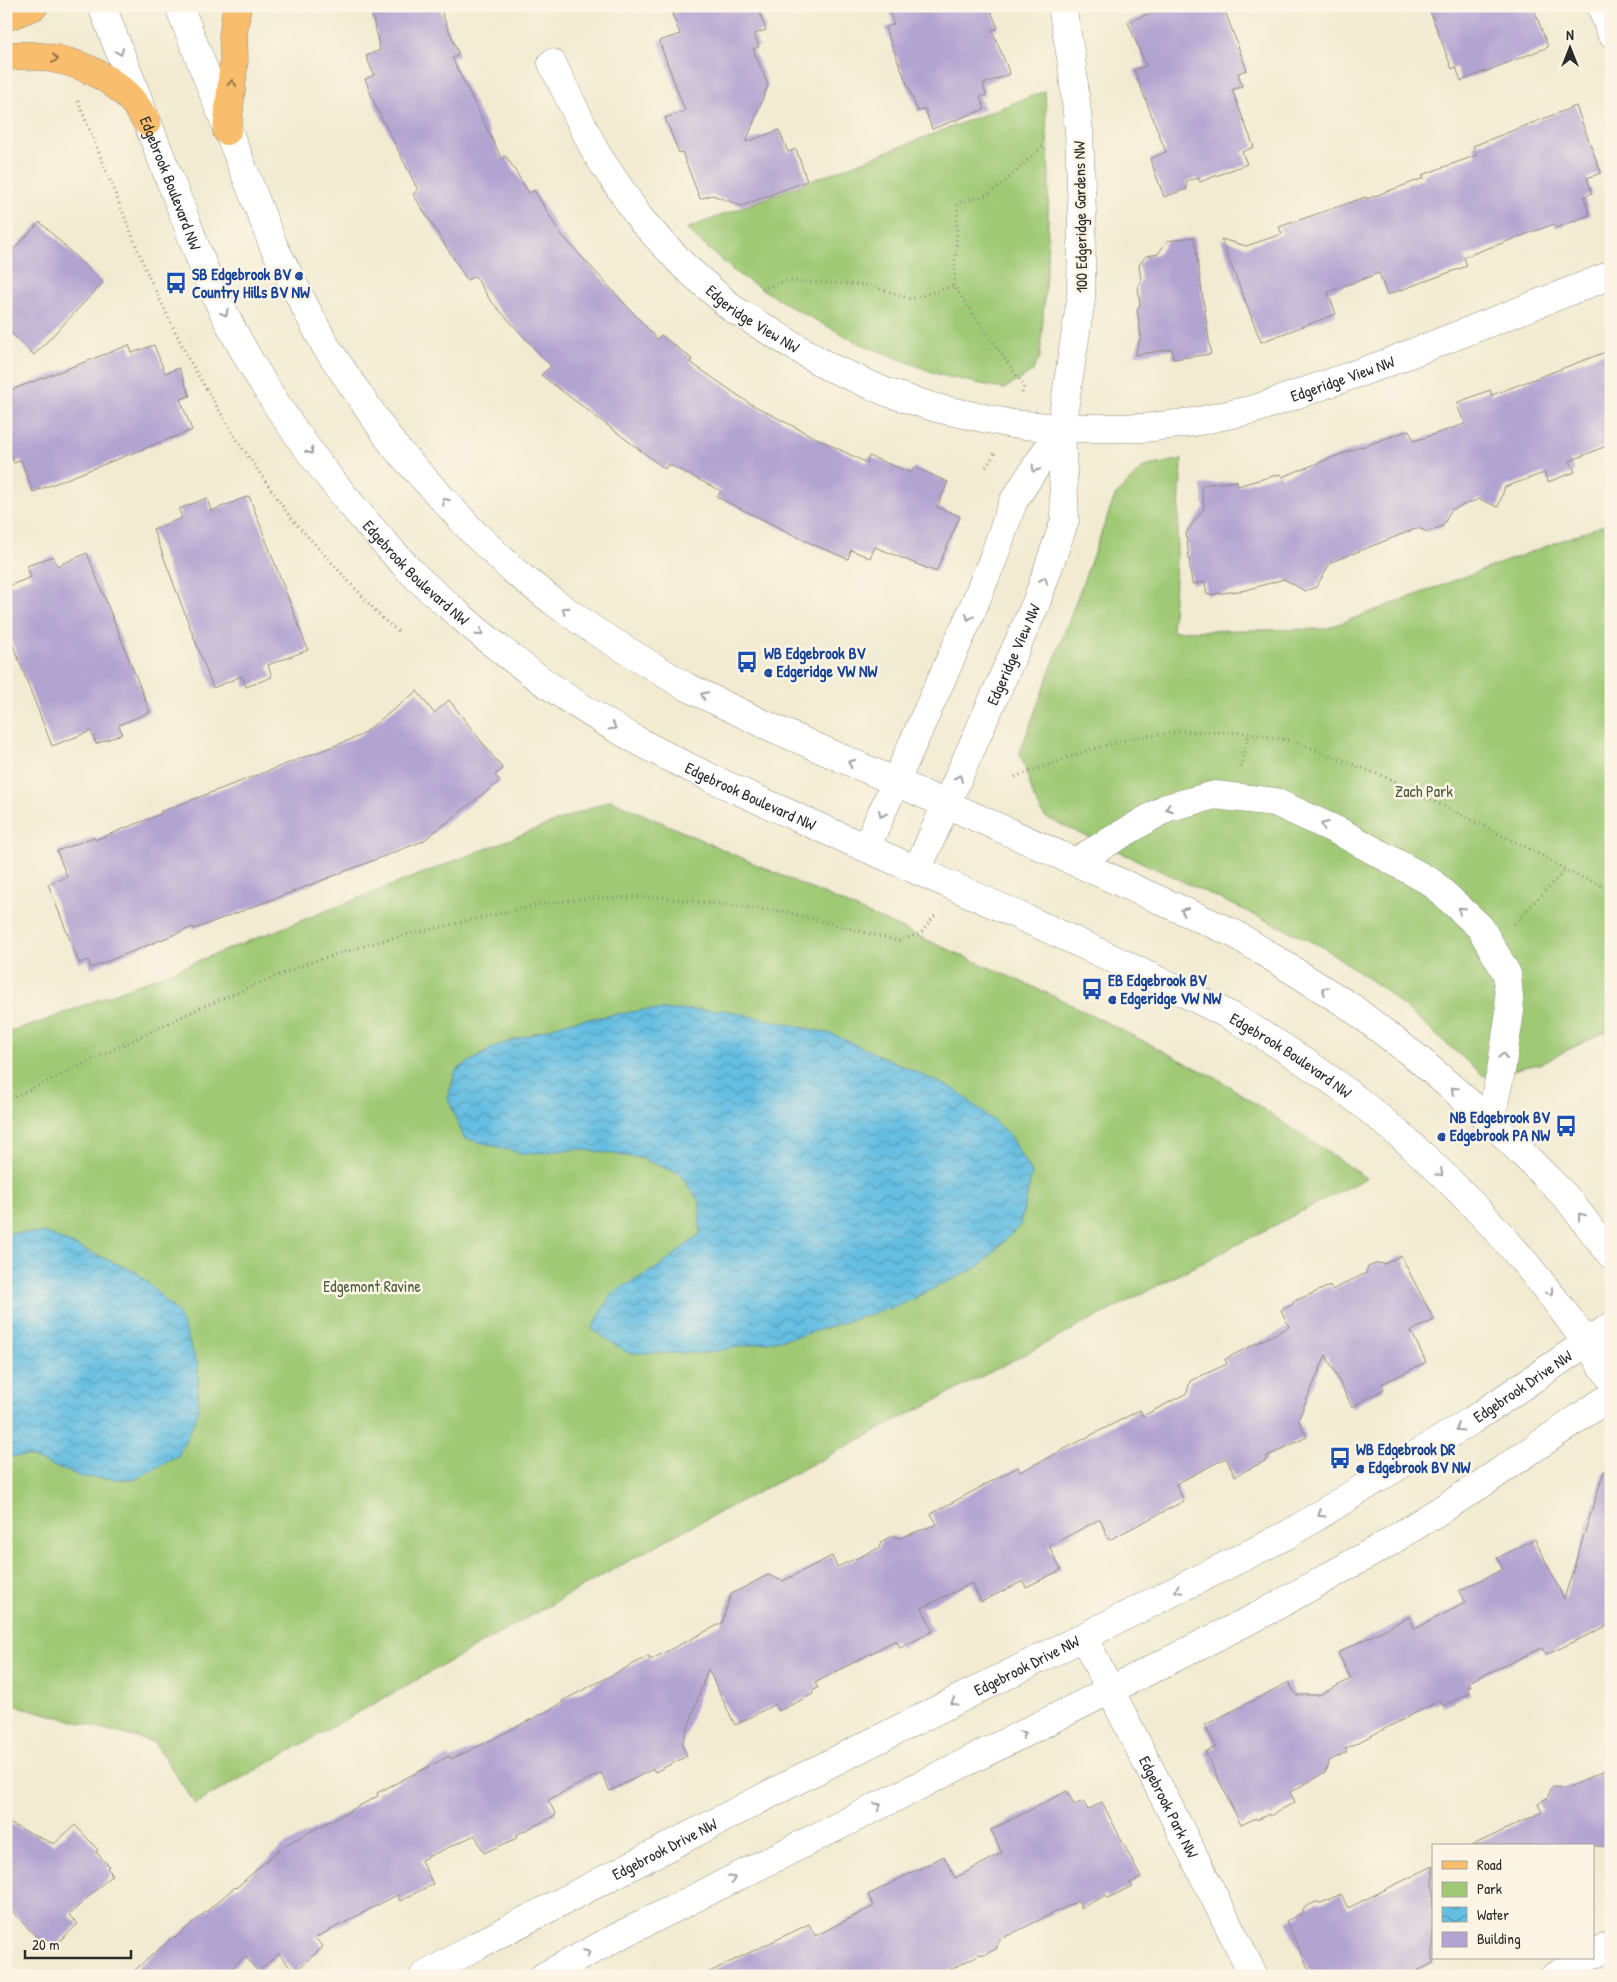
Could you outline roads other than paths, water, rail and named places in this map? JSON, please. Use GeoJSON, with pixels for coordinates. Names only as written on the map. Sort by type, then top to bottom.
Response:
{"type":"FeatureCollection","features":[{"type":"Feature","properties":{"kind":"main road"},"geometry":{"type":"LineString","coordinates":[[6,17],[34,6]]}},
{"type":"Feature","properties":{"kind":"main road"},"geometry":{"type":"LineString","coordinates":[[228,132],[237,6]]}},
{"type":"Feature","properties":{"kind":"main road"},"geometry":{"type":"LineString","coordinates":[[6,56],[63,60],[95,71],[127,95],[147,122]]}},
{"type":"Feature","properties":{"kind":"street","name":"Edgebrook Boulevard NW"},"geometry":{"type":"LineString","coordinates":[[102,6],[215,294],[253,365],[322,470],[406,566],[478,632],[534,675],[586,711],[643,744],[866,848],[1083,943],[1238,1020],[1310,1065],[1380,1119],[1455,1186],[1519,1254],[1586,1341],[1611,1379]]}},
{"type":"Feature","properties":{"kind":"street"},"geometry":{"type":"LineString","coordinates":[[179,6],[274,247],[325,345],[394,446],[474,533],[514,570],[554,602],[654,668],[685,686],[766,725],[1235,934],[1335,996],[1421,1061],[1490,1121],[1567,1198],[1611,1255]]}},
{"type":"Feature","properties":{"kind":"street","name":"100 Edgeridge Gardens NW"},"geometry":{"type":"LineString","coordinates":[[1061,428],[1082,299],[1082,214],[1079,132],[1071,57],[1062,6]]}},
{"type":"Feature","properties":{"kind":"street"},"geometry":{"type":"LineString","coordinates":[[1601,6],[1611,33]]}},
{"type":"Feature","properties":{"kind":"street","name":"Edgeridge View NW"},"geometry":{"type":"LineString","coordinates":[[552,63],[596,153],[641,220],[684,266],[732,309],[827,366],[886,392],[936,408],[1012,424],[1061,428],[1144,428],[1194,422],[1255,409],[1384,364],[1611,274]]}},
{"type":"Feature","properties":{"kind":"street"},"geometry":{"type":"LineString","coordinates":[[866,848],[979,595],[994,559],[1013,502],[1061,428]]}},
{"type":"Feature","properties":{"kind":"street","name":"Edgeridge View NW"},"geometry":{"type":"LineString","coordinates":[[917,870],[1036,603],[1065,520],[1061,428]]}},
{"type":"Feature","properties":{"kind":"street"},"geometry":{"type":"LineString","coordinates":[[1075,862],[1166,808],[1215,794],[1275,802],[1342,833],[1431,882],[1480,927],[1507,974],[1510,1011],[1501,1071],[1490,1121]]}},
{"type":"Feature","properties":{"kind":"street","name":"Edgebrook Drive NW"},"geometry":{"type":"LineString","coordinates":[[424,1976],[478,1945],[807,1774],[1084,1638],[1287,1535],[1471,1421],[1586,1341],[1611,1326]]}},
{"type":"Feature","properties":{"kind":"street"},"geometry":{"type":"LineString","coordinates":[[544,1976],[619,1936],[1262,1614],[1385,1545],[1480,1485],[1611,1396]]}},
{"type":"Feature","properties":{"kind":"street","name":"Edgebrook Park NW"},"geometry":{"type":"LineString","coordinates":[[1084,1638],[1254,1976]]}},
{"type":"Feature","properties":{"kind":"street"},"geometry":{"type":"LineString","coordinates":[[1594,1954],[1611,1945]]}},
{"type":"Feature","properties":{"kind":"street"},"geometry":{"type":"LineString","coordinates":[[1555,1976],[1583,1960]]}},
{"type":"Feature","properties":{"kind":"water"},"geometry":{"type":"Polygon","coordinates":[[[644,1010],[724,1010],[832,1034],[956,1090],[1008,1133],[1032,1174],[1020,1225],[980,1266],[900,1305],[796,1337],[704,1353],[628,1353],[592,1329],[612,1293],[660,1266],[700,1234],[700,1202],[680,1174],[640,1158],[580,1149],[524,1154],[464,1138],[448,1098],[456,1070],[496,1046],[568,1022],[644,1010]]]}},
{"type":"Feature","properties":{"kind":"water"},"geometry":{"type":"Polygon","coordinates":[[[6,1233],[46,1233],[138,1273],[178,1313],[198,1365],[198,1413],[178,1456],[134,1480],[82,1477],[27,1456],[6,1457],[6,1233]]]}},
{"type":"Feature","properties":{"kind":"place","name":"SB Edgebrook BV @ Country Hills BV NW"},"geometry":{"type":"Point","coordinates":[176,283]}},
{"type":"Feature","properties":{"kind":"place","name":"WB Edgebrook BV @ Edgeridge VW NW"},"geometry":{"type":"Point","coordinates":[747,662]}},
{"type":"Feature","properties":{"kind":"place","name":"EB Edgebrook BV @ Edgeridge VW NW"},"geometry":{"type":"Point","coordinates":[1092,989]}},
{"type":"Feature","properties":{"kind":"place","name":"NB Edgebrook BV @ Edgebrook PA NW"},"geometry":{"type":"Point","coordinates":[1566,1126]}},
{"type":"Feature","properties":{"kind":"place","name":"WB Edgebrook DR @ Edgebrook BV NW"},"geometry":{"type":"Point","coordinates":[1340,1458]}},
{"type":"Feature","properties":{"kind":"park label","name":"Zach Park"},"geometry":{"type":"Point","coordinates":[1424,791]}},
{"type":"Feature","properties":{"kind":"park label","name":"Edgemont Ravine"},"geometry":{"type":"Point","coordinates":[372,1286]}}]}
